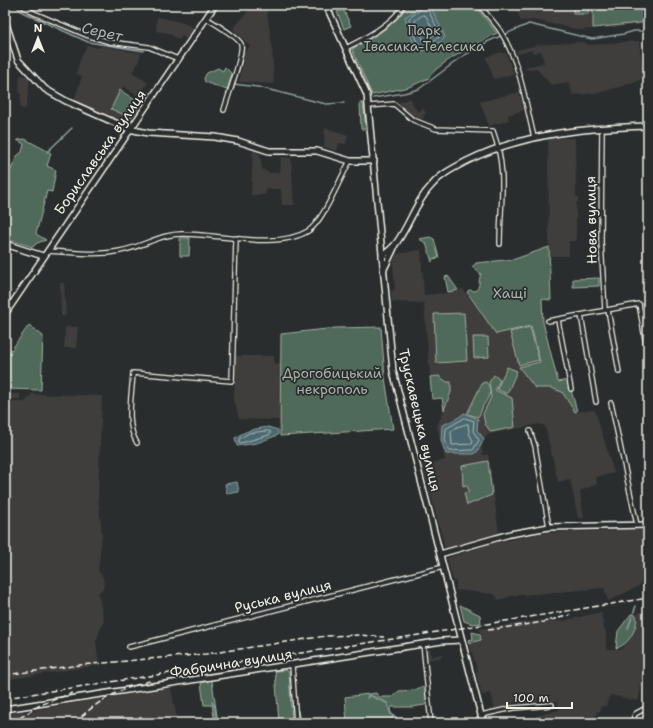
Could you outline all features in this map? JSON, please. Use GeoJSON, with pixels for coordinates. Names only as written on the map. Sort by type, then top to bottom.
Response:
{"type":"FeatureCollection","features":[{"type":"Feature","properties":{"kind":"street"},"geometry":{"type":"LineString","coordinates":[[21,5],[34,13],[86,35],[110,42],[149,47],[178,59]]}},
{"type":"Feature","properties":{"kind":"street","name":"Бориславська вулиця"},"geometry":{"type":"LineString","coordinates":[[5,314],[44,254],[215,5]]}},
{"type":"Feature","properties":{"kind":"street","name":"Трускавецька вулиця"},"geometry":{"type":"LineString","coordinates":[[326,5],[368,98],[393,371],[483,723]]}},
{"type":"Feature","properties":{"kind":"street"},"geometry":{"type":"LineString","coordinates":[[346,48],[375,32],[396,14],[403,5]]}},
{"type":"Feature","properties":{"kind":"street"},"geometry":{"type":"LineString","coordinates":[[479,5],[504,38],[518,70],[534,137]]}},
{"type":"Feature","properties":{"kind":"street"},"geometry":{"type":"LineString","coordinates":[[206,18],[240,42],[241,46],[240,56],[224,110]]}},
{"type":"Feature","properties":{"kind":"street"},"geometry":{"type":"LineString","coordinates":[[5,21],[14,53],[18,60],[45,89],[72,104],[129,129],[148,133],[215,137],[238,141],[269,151],[317,151],[350,161],[374,161]]}},
{"type":"Feature","properties":{"kind":"street"},"geometry":{"type":"LineString","coordinates":[[369,106],[394,104],[413,120],[436,129],[492,131],[499,148],[503,184],[500,244]]}},
{"type":"Feature","properties":{"kind":"street"},"geometry":{"type":"LineString","coordinates":[[383,270],[418,204],[436,180],[462,164],[499,148],[534,137],[561,132],[602,128],[648,126]]}},
{"type":"Feature","properties":{"kind":"street","name":"Нова вулиця"},"geometry":{"type":"LineString","coordinates":[[602,128],[603,275],[606,310],[619,372]]}},
{"type":"Feature","properties":{"kind":"street"},"geometry":{"type":"LineString","coordinates":[[5,244],[44,254],[110,253],[133,248],[161,237],[178,234],[236,238],[280,239],[296,237],[309,231],[319,220],[350,161]]}},
{"type":"Feature","properties":{"kind":"street"},"geometry":{"type":"LineString","coordinates":[[137,443],[132,434],[131,419],[133,373],[232,381],[236,238]]}},
{"type":"Feature","properties":{"kind":"street"},"geometry":{"type":"LineString","coordinates":[[381,248],[395,245]]}},
{"type":"Feature","properties":{"kind":"street"},"geometry":{"type":"LineString","coordinates":[[382,257],[395,245]]}},
{"type":"Feature","properties":{"kind":"street"},"geometry":{"type":"LineString","coordinates":[[548,321],[639,304],[648,356]]}},
{"type":"Feature","properties":{"kind":"street"},"geometry":{"type":"LineString","coordinates":[[581,315],[596,402]]}},
{"type":"Feature","properties":{"kind":"street"},"geometry":{"type":"LineString","coordinates":[[558,320],[571,389]]}},
{"type":"Feature","properties":{"kind":"street"},"geometry":{"type":"LineString","coordinates":[[611,403],[637,525]]}},
{"type":"Feature","properties":{"kind":"street"},"geometry":{"type":"LineString","coordinates":[[530,431],[535,446],[549,527]]}},
{"type":"Feature","properties":{"kind":"street"},"geometry":{"type":"LineString","coordinates":[[440,554],[510,534],[549,527],[648,525]]}},
{"type":"Feature","properties":{"kind":"street","name":"Руська вулиця"},"geometry":{"type":"LineString","coordinates":[[129,647],[443,567]]}},
{"type":"Feature","properties":{"kind":"street","name":"Фабрична вулиця"},"geometry":{"type":"LineString","coordinates":[[5,709],[423,644],[462,640]]}},
{"type":"Feature","properties":{"kind":"street"},"geometry":{"type":"LineString","coordinates":[[423,644],[431,723]]}},
{"type":"Feature","properties":{"kind":"street"},"geometry":{"type":"LineString","coordinates":[[292,665],[296,723]]}},
{"type":"Feature","properties":{"kind":"street"},"geometry":{"type":"LineString","coordinates":[[481,715],[513,708],[552,705]]}},
{"type":"Feature","properties":{"kind":"street"},"geometry":{"type":"LineString","coordinates":[[632,723],[635,714],[648,709]]}},
{"type":"Feature","properties":{"kind":"shaded area"},"geometry":{"type":"Polygon","coordinates":[[[498,5],[648,5],[648,24],[581,30],[533,20],[521,21],[516,9],[500,10],[498,5]]]}},
{"type":"Feature","properties":{"kind":"shaded area"},"geometry":{"type":"Polygon","coordinates":[[[266,6],[272,45],[274,84],[239,82],[245,52],[250,46],[233,29],[250,9],[266,6]]]}},
{"type":"Feature","properties":{"kind":"shaded area"},"geometry":{"type":"Polygon","coordinates":[[[157,17],[181,22],[194,28],[186,39],[182,36],[179,40],[168,33],[156,31],[157,17]]]}},
{"type":"Feature","properties":{"kind":"shaded area"},"geometry":{"type":"Polygon","coordinates":[[[639,41],[644,77],[636,82],[599,93],[573,95],[568,82],[551,85],[536,68],[526,70],[525,67],[544,63],[541,51],[533,53],[532,50],[517,54],[515,51],[537,45],[584,42],[589,45],[639,41]]]}},
{"type":"Feature","properties":{"kind":"shaded area"},"geometry":{"type":"Polygon","coordinates":[[[87,45],[98,48],[101,46],[141,53],[138,63],[132,72],[148,83],[138,96],[123,86],[111,109],[131,118],[127,123],[74,101],[82,76],[76,74],[80,60],[87,45]]]}},
{"type":"Feature","properties":{"kind":"shaded area"},"geometry":{"type":"Polygon","coordinates":[[[502,52],[503,54],[506,53],[514,74],[494,79],[486,57],[502,52]]]}},
{"type":"Feature","properties":{"kind":"shaded area"},"geometry":{"type":"Polygon","coordinates":[[[20,75],[27,76],[30,79],[26,109],[20,108],[20,75]]]}},
{"type":"Feature","properties":{"kind":"shaded area"},"geometry":{"type":"Polygon","coordinates":[[[519,92],[524,110],[508,115],[509,120],[489,126],[480,102],[519,92]]]}},
{"type":"Feature","properties":{"kind":"shaded area"},"geometry":{"type":"Polygon","coordinates":[[[409,98],[418,112],[423,108],[426,113],[420,122],[414,119],[398,103],[409,98]]]}},
{"type":"Feature","properties":{"kind":"shaded area"},"geometry":{"type":"Polygon","coordinates":[[[325,128],[348,135],[346,144],[339,143],[337,151],[324,147],[325,128]]]}},
{"type":"Feature","properties":{"kind":"shaded area"},"geometry":{"type":"Polygon","coordinates":[[[575,138],[576,197],[578,197],[578,202],[576,202],[576,241],[569,241],[569,256],[549,256],[548,139],[575,138]]]}},
{"type":"Feature","properties":{"kind":"shaded area"},"geometry":{"type":"Polygon","coordinates":[[[253,150],[260,154],[262,169],[270,173],[280,172],[281,157],[291,158],[294,205],[282,205],[281,189],[266,189],[265,195],[251,195],[253,150]]]}},
{"type":"Feature","properties":{"kind":"shaded area"},"geometry":{"type":"Polygon","coordinates":[[[642,236],[648,236],[648,262],[642,262],[642,236]]]}},
{"type":"Feature","properties":{"kind":"shaded area"},"geometry":{"type":"Polygon","coordinates":[[[421,250],[424,295],[448,293],[463,289],[496,334],[543,322],[559,390],[562,392],[575,412],[595,410],[614,473],[596,477],[597,484],[580,491],[584,518],[578,518],[570,479],[558,482],[545,426],[540,424],[486,435],[482,447],[483,455],[488,454],[499,533],[445,548],[423,465],[445,460],[437,426],[444,410],[450,382],[447,382],[439,376],[430,377],[424,303],[392,302],[391,291],[395,290],[393,262],[397,254],[421,250]]]}},
{"type":"Feature","properties":{"kind":"shaded area"},"geometry":{"type":"Polygon","coordinates":[[[60,283],[64,283],[66,316],[61,316],[60,283]]]}},
{"type":"Feature","properties":{"kind":"shaded area"},"geometry":{"type":"Polygon","coordinates":[[[65,327],[78,327],[76,348],[64,348],[65,327]]]}},
{"type":"Feature","properties":{"kind":"shaded area"},"geometry":{"type":"Polygon","coordinates":[[[235,356],[274,356],[274,364],[281,364],[280,420],[239,419],[234,399],[235,356]]]}},
{"type":"Feature","properties":{"kind":"shaded area"},"geometry":{"type":"Polygon","coordinates":[[[5,394],[20,394],[20,399],[5,399],[5,394]]]}},
{"type":"Feature","properties":{"kind":"shaded area"},"geometry":{"type":"Polygon","coordinates":[[[32,394],[102,396],[98,496],[102,535],[98,571],[103,577],[104,587],[98,593],[104,620],[96,641],[99,665],[5,680],[5,401],[25,402],[32,394]]]}},
{"type":"Feature","properties":{"kind":"shaded area"},"geometry":{"type":"Polygon","coordinates":[[[647,529],[648,562],[644,577],[639,586],[608,601],[604,588],[511,596],[499,600],[494,594],[456,590],[456,582],[453,580],[447,558],[490,544],[541,533],[647,529]]]}},
{"type":"Feature","properties":{"kind":"shaded area"},"geometry":{"type":"Polygon","coordinates":[[[648,610],[648,665],[643,677],[638,701],[610,695],[606,706],[601,706],[600,712],[597,711],[596,723],[537,723],[535,716],[559,710],[557,701],[545,702],[545,697],[538,697],[538,703],[519,704],[515,702],[510,706],[495,710],[491,693],[482,695],[476,673],[478,672],[469,643],[482,640],[479,629],[550,619],[551,622],[563,621],[601,612],[604,629],[606,632],[606,649],[622,649],[638,613],[648,610]]]}},
{"type":"Feature","properties":{"kind":"shaded area"},"geometry":{"type":"Polygon","coordinates":[[[426,650],[430,650],[431,657],[441,654],[442,657],[428,660],[426,650]]]}},
{"type":"Feature","properties":{"kind":"shaded area"},"geometry":{"type":"Polygon","coordinates":[[[161,689],[171,689],[178,723],[5,723],[5,720],[8,720],[11,713],[25,711],[28,715],[38,709],[100,699],[105,702],[111,697],[161,689]]]}},
{"type":"Feature","properties":{"kind":"green space","name":"Парк Івасика-Телесика"},"geometry":{"type":"Polygon","coordinates":[[[406,5],[474,5],[497,33],[449,60],[433,72],[429,78],[409,87],[372,95],[352,49],[383,31],[397,19],[403,12],[406,5]]]}},
{"type":"Feature","properties":{"kind":"green space"},"geometry":{"type":"Polygon","coordinates":[[[573,5],[589,5],[588,14],[573,14],[573,5]]]}},
{"type":"Feature","properties":{"kind":"green space"},"geometry":{"type":"Polygon","coordinates":[[[593,5],[648,5],[648,22],[593,28],[593,5]]]}},
{"type":"Feature","properties":{"kind":"green space"},"geometry":{"type":"Polygon","coordinates":[[[343,9],[351,26],[344,29],[337,12],[343,9]]]}},
{"type":"Feature","properties":{"kind":"green space"},"geometry":{"type":"Polygon","coordinates":[[[225,67],[232,74],[227,90],[205,82],[204,78],[207,73],[218,68],[223,71],[225,67]]]}},
{"type":"Feature","properties":{"kind":"green space"},"geometry":{"type":"Polygon","coordinates":[[[120,90],[141,104],[131,118],[111,109],[120,90]]]}},
{"type":"Feature","properties":{"kind":"green space"},"geometry":{"type":"Polygon","coordinates":[[[360,103],[363,103],[366,129],[361,129],[360,103]]]}},
{"type":"Feature","properties":{"kind":"green space"},"geometry":{"type":"Polygon","coordinates":[[[25,139],[51,153],[47,166],[56,170],[52,192],[47,191],[36,234],[46,240],[37,243],[33,247],[5,239],[5,183],[17,156],[22,152],[24,144],[17,140],[25,139]]]}},
{"type":"Feature","properties":{"kind":"green space"},"geometry":{"type":"Polygon","coordinates":[[[430,237],[434,239],[439,258],[432,259],[432,262],[426,243],[419,239],[430,237]]]}},
{"type":"Feature","properties":{"kind":"green space"},"geometry":{"type":"Polygon","coordinates":[[[180,238],[190,238],[189,256],[180,256],[180,238]]]}},
{"type":"Feature","properties":{"kind":"green space","name":"Хащі"},"geometry":{"type":"Polygon","coordinates":[[[549,247],[551,300],[542,299],[543,322],[558,382],[568,380],[577,411],[575,412],[562,392],[551,388],[535,388],[519,367],[540,362],[531,326],[496,334],[467,292],[469,290],[475,291],[479,285],[481,274],[472,267],[476,263],[515,259],[549,247]]]}},
{"type":"Feature","properties":{"kind":"green space"},"geometry":{"type":"Polygon","coordinates":[[[448,276],[458,290],[448,292],[445,277],[448,276]]]}},
{"type":"Feature","properties":{"kind":"green space"},"geometry":{"type":"Polygon","coordinates":[[[599,278],[599,286],[573,287],[573,279],[599,278]]]}},
{"type":"Feature","properties":{"kind":"green space"},"geometry":{"type":"Polygon","coordinates":[[[464,313],[467,361],[436,363],[434,314],[464,313]]]}},
{"type":"Feature","properties":{"kind":"green space"},"geometry":{"type":"Polygon","coordinates":[[[29,325],[43,336],[41,390],[5,389],[5,359],[29,325]]]}},
{"type":"Feature","properties":{"kind":"green space","name":"Дрогобицький некрополь"},"geometry":{"type":"Polygon","coordinates":[[[381,327],[385,378],[393,429],[280,436],[281,334],[336,328],[381,327]]]}},
{"type":"Feature","properties":{"kind":"green space"},"geometry":{"type":"Polygon","coordinates":[[[530,327],[539,360],[519,365],[510,332],[530,327]]]}},
{"type":"Feature","properties":{"kind":"green space"},"geometry":{"type":"Polygon","coordinates":[[[473,337],[488,337],[489,357],[474,358],[473,337]]]}},
{"type":"Feature","properties":{"kind":"green space"},"geometry":{"type":"Polygon","coordinates":[[[507,367],[517,371],[507,394],[497,389],[507,367]]]}},
{"type":"Feature","properties":{"kind":"green space"},"geometry":{"type":"Polygon","coordinates":[[[494,375],[500,380],[495,390],[512,398],[515,427],[491,432],[485,424],[483,414],[491,397],[489,382],[494,375]]]}},
{"type":"Feature","properties":{"kind":"green space"},"geometry":{"type":"Polygon","coordinates":[[[439,376],[447,382],[451,382],[451,392],[444,410],[442,398],[432,399],[430,377],[439,376]]]}},
{"type":"Feature","properties":{"kind":"green space"},"geometry":{"type":"Polygon","coordinates":[[[486,382],[490,388],[490,391],[479,416],[467,414],[482,383],[486,382]]]}},
{"type":"Feature","properties":{"kind":"green space"},"geometry":{"type":"Polygon","coordinates":[[[488,461],[492,495],[467,505],[464,493],[469,492],[467,485],[463,486],[462,466],[488,461]]]}},
{"type":"Feature","properties":{"kind":"green space"},"geometry":{"type":"Polygon","coordinates":[[[460,605],[480,615],[481,623],[472,624],[464,621],[460,605]]]}},
{"type":"Feature","properties":{"kind":"green space"},"geometry":{"type":"Polygon","coordinates":[[[631,614],[636,615],[636,625],[632,635],[625,644],[616,648],[618,631],[631,614]]]}},
{"type":"Feature","properties":{"kind":"green space"},"geometry":{"type":"Polygon","coordinates":[[[472,632],[480,634],[481,640],[469,643],[468,640],[473,639],[472,632]]]}},
{"type":"Feature","properties":{"kind":"green space"},"geometry":{"type":"Polygon","coordinates":[[[286,670],[289,672],[292,723],[279,723],[275,671],[286,670]]]}},
{"type":"Feature","properties":{"kind":"green space"},"geometry":{"type":"Polygon","coordinates":[[[210,680],[212,681],[218,723],[215,723],[212,705],[204,705],[201,683],[210,680]]]}},
{"type":"Feature","properties":{"kind":"green space"},"geometry":{"type":"Polygon","coordinates":[[[421,687],[426,689],[427,702],[425,705],[412,707],[392,707],[390,710],[393,718],[385,723],[347,723],[345,697],[376,693],[379,697],[392,697],[399,691],[415,690],[421,687]]]}},
{"type":"Feature","properties":{"kind":"water"},"geometry":{"type":"Polygon","coordinates":[[[423,5],[430,5],[445,37],[442,41],[420,52],[413,42],[405,17],[423,5]]]}},
{"type":"Feature","properties":{"kind":"water"},"geometry":{"type":"Polygon","coordinates":[[[464,413],[478,419],[477,430],[484,439],[477,452],[474,454],[446,454],[441,440],[442,425],[460,417],[464,413]]]}},
{"type":"Feature","properties":{"kind":"water"},"geometry":{"type":"Polygon","coordinates":[[[268,427],[278,430],[278,435],[257,443],[237,446],[235,438],[239,435],[251,430],[268,427]]]}},
{"type":"Feature","properties":{"kind":"water"},"geometry":{"type":"Polygon","coordinates":[[[237,482],[239,492],[227,494],[225,484],[237,482]]]}},
{"type":"Feature","properties":{"kind":"waterway","name":"Серет"},"geometry":{"type":"LineString","coordinates":[[15,5],[22,12],[88,42],[144,51]]}},
{"type":"Feature","properties":{"kind":"waterway","name":"Серет"},"geometry":{"type":"LineString","coordinates":[[373,98],[419,89],[463,56],[489,41],[529,24],[592,39],[634,31],[648,31]]}},
{"type":"Feature","properties":{"kind":"waterway","name":"Серет"},"geometry":{"type":"LineString","coordinates":[[233,84],[258,87],[326,104],[344,103]]}},
{"type":"Feature","properties":{"kind":"waterway"},"geometry":{"type":"LineString","coordinates":[[47,152],[72,128]]}},
{"type":"Feature","properties":{"kind":"waterway"},"geometry":{"type":"LineString","coordinates":[[628,628],[636,606]]}},
{"type":"Feature","properties":{"kind":"waterway"},"geometry":{"type":"LineString","coordinates":[[367,698],[369,695],[387,703],[391,714],[396,717],[396,723]]}},
{"type":"Feature","properties":{"kind":"waterway"},"geometry":{"type":"LineString","coordinates":[[212,702],[215,707],[217,723]]}},
{"type":"Feature","properties":{"kind":"waterway"},"geometry":{"type":"LineString","coordinates":[[298,711],[300,723]]}},
{"type":"Feature","properties":{"kind":"railway"},"geometry":{"type":"LineString","coordinates":[[5,698],[406,637],[648,598]]}},
{"type":"Feature","properties":{"kind":"railway"},"geometry":{"type":"LineString","coordinates":[[488,630],[544,622],[570,615]]}},
{"type":"Feature","properties":{"kind":"railway"},"geometry":{"type":"LineString","coordinates":[[5,675],[80,665],[206,654],[326,636],[360,635],[384,637]]}},
{"type":"Feature","properties":{"kind":"railway"},"geometry":{"type":"LineString","coordinates":[[75,723],[101,701],[120,691],[153,680]]}},
{"type":"Feature","properties":{"kind":"railway"},"geometry":{"type":"LineString","coordinates":[[12,723],[40,705],[72,693]]}}]}
